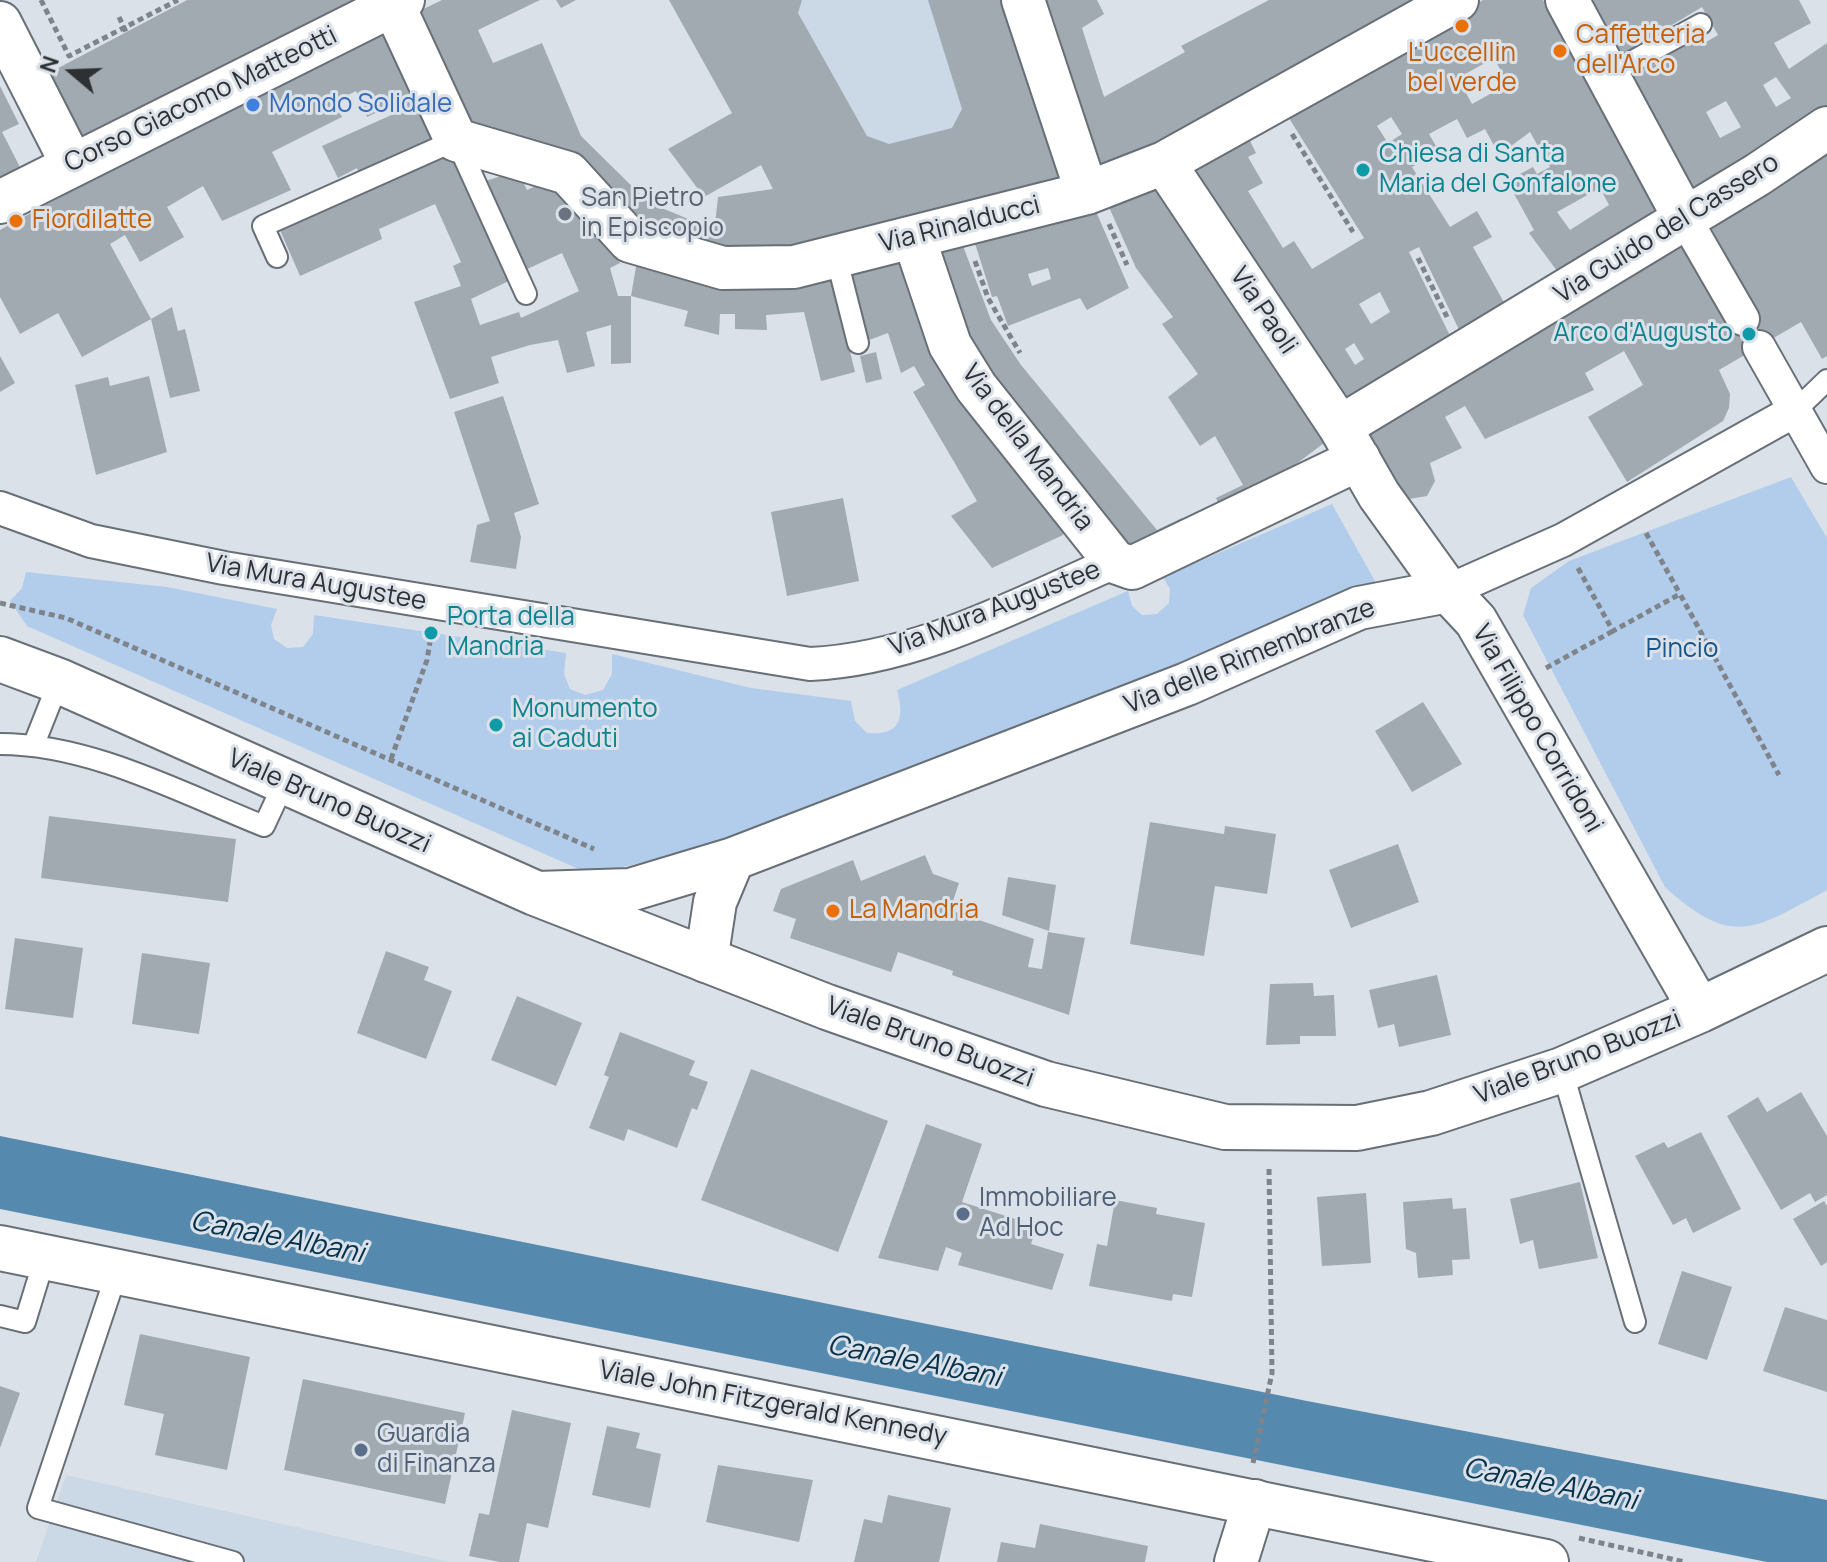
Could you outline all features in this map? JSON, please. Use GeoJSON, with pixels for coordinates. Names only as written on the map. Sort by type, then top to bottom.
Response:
{"type":"FeatureCollection","features":[{"type":"Feature","properties":{"kind":"main road","name":"Viale Bruno Buozzi"},"geometry":{"type":"LineString","coordinates":[[0,647],[59,681]]}},
{"type":"Feature","properties":{"kind":"main road","name":"Viale Bruno Buozzi"},"geometry":{"type":"LineString","coordinates":[[0,659],[59,681],[535,893],[706,961],[1046,1084],[1225,1127],[1357,1128],[1431,1113],[1562,1070],[1700,1010],[1827,949]]}},
{"type":"Feature","properties":{"kind":"main road","name":"Viale John Fitzgerald Kennedy"},"geometry":{"type":"LineString","coordinates":[[0,1248],[1254,1481],[1546,1562]]}},
{"type":"Feature","properties":{"kind":"street"},"geometry":{"type":"LineString","coordinates":[[1023,0],[1087,193]]}},
{"type":"Feature","properties":{"kind":"street","name":"Via Rinalducci"},"geometry":{"type":"LineString","coordinates":[[456,140],[568,173],[630,241],[723,268],[794,267],[1087,193],[1164,163],[1457,0]]}},
{"type":"Feature","properties":{"kind":"street"},"geometry":{"type":"LineString","coordinates":[[1567,0],[1743,319]]}},
{"type":"Feature","properties":{"kind":"street"},"geometry":{"type":"LineString","coordinates":[[396,2],[456,140]]}},
{"type":"Feature","properties":{"kind":"street","name":"Corso Giacomo Matteotti"},"geometry":{"type":"LineString","coordinates":[[0,202],[396,2]]}},
{"type":"Feature","properties":{"kind":"street"},"geometry":{"type":"LineString","coordinates":[[0,23],[72,164]]}},
{"type":"Feature","properties":{"kind":"street","name":"Via Guido del Cassero"},"geometry":{"type":"LineString","coordinates":[[1350,443],[1465,354],[1827,128]]}},
{"type":"Feature","properties":{"kind":"street","name":"Via Paoli"},"geometry":{"type":"LineString","coordinates":[[1164,163],[1350,443]]}},
{"type":"Feature","properties":{"kind":"street","name":"Via della Mandria"},"geometry":{"type":"LineString","coordinates":[[914,238],[950,345],[976,387],[1115,562]]}},
{"type":"Feature","properties":{"kind":"street"},"geometry":{"type":"LineString","coordinates":[[1759,347],[1827,467]]}},
{"type":"Feature","properties":{"kind":"street","name":"Via delle Rimembranze"},"geometry":{"type":"LineString","coordinates":[[535,893],[630,890],[733,859],[1187,684],[1359,608],[1448,591],[1563,540],[1796,410]]}},
{"type":"Feature","properties":{"kind":"street","name":"Via Mura Augustee"},"geometry":{"type":"LineString","coordinates":[[0,508],[91,541],[224,568],[810,664],[847,662],[955,630],[1115,562],[1132,568],[1350,443]]}},
{"type":"Feature","properties":{"kind":"street","name":"Via Filippo Corridoni"},"geometry":{"type":"LineString","coordinates":[[1350,443],[1379,495],[1448,591],[1476,621],[1700,1010]]}},
{"type":"Feature","properties":{"kind":"street"},"geometry":{"type":"LineString","coordinates":[[706,961],[715,902],[733,859]]}},
{"type":"Feature","properties":{"kind":"street"},"geometry":{"type":"LineString","coordinates":[[1236,1562],[1254,1481]]}},
{"type":"Feature","properties":{"kind":"lane"},"geometry":{"type":"LineString","coordinates":[[1607,75],[1701,24]]}},
{"type":"Feature","properties":{"kind":"lane"},"geometry":{"type":"LineString","coordinates":[[277,257],[263,226],[456,140],[526,294]]}},
{"type":"Feature","properties":{"kind":"lane"},"geometry":{"type":"LineString","coordinates":[[836,256],[858,343]]}},
{"type":"Feature","properties":{"kind":"lane"},"geometry":{"type":"LineString","coordinates":[[1796,410],[1827,380]]}},
{"type":"Feature","properties":{"kind":"lane"},"geometry":{"type":"LineString","coordinates":[[34,744],[59,681]]}},
{"type":"Feature","properties":{"kind":"lane"},"geometry":{"type":"LineString","coordinates":[[0,744],[34,744],[129,772],[264,826],[284,783]]}},
{"type":"Feature","properties":{"kind":"lane"},"geometry":{"type":"LineString","coordinates":[[1562,1070],[1635,1322]]}},
{"type":"Feature","properties":{"kind":"lane"},"geometry":{"type":"LineString","coordinates":[[0,1316],[25,1322],[45,1257]]}},
{"type":"Feature","properties":{"kind":"lane"},"geometry":{"type":"LineString","coordinates":[[117,1272],[38,1508],[233,1562]]}},
{"type":"Feature","properties":{"kind":"path"},"geometry":{"type":"LineString","coordinates":[[43,1],[69,56],[125,30],[178,0]]}},
{"type":"Feature","properties":{"kind":"path"},"geometry":{"type":"LineString","coordinates":[[119,17],[125,30]]}},
{"type":"Feature","properties":{"kind":"path"},"geometry":{"type":"LineString","coordinates":[[1272,103],[1353,232]]}},
{"type":"Feature","properties":{"kind":"path"},"geometry":{"type":"LineString","coordinates":[[963,226],[988,298],[1020,353]]}},
{"type":"Feature","properties":{"kind":"path"},"geometry":{"type":"LineString","coordinates":[[1418,258],[1465,354]]}},
{"type":"Feature","properties":{"kind":"path"},"geometry":{"type":"LineString","coordinates":[[1630,504],[1779,775]]}},
{"type":"Feature","properties":{"kind":"path"},"geometry":{"type":"LineString","coordinates":[[1563,540],[1613,631]]}},
{"type":"Feature","properties":{"kind":"path"},"geometry":{"type":"LineString","coordinates":[[1539,673],[1680,594]]}},
{"type":"Feature","properties":{"kind":"path"},"geometry":{"type":"LineString","coordinates":[[0,603],[66,618],[609,856]]}},
{"type":"Feature","properties":{"kind":"path"},"geometry":{"type":"LineString","coordinates":[[390,760],[427,660],[436,604]]}},
{"type":"Feature","properties":{"kind":"path"},"geometry":{"type":"LineString","coordinates":[[1254,1481],[1272,1373],[1269,1168]]}},
{"type":"Feature","properties":{"kind":"shaded area"},"geometry":{"type":"Polygon","coordinates":[[[669,0],[1010,0],[1067,180],[779,203],[669,0]]]}},
{"type":"Feature","properties":{"kind":"shaded area"},"geometry":{"type":"Polygon","coordinates":[[[66,1475],[450,1562],[36,1562],[66,1475]]]}},
{"type":"Feature","properties":{"kind":"green space","name":"Pincio"},"geometry":{"type":"Polygon","coordinates":[[[1791,477],[1827,538],[1827,890],[1762,923],[1727,925],[1689,907],[1665,887],[1523,615],[1531,588],[1569,561],[1791,477]]]}},
{"type":"Feature","properties":{"kind":"green space"},"geometry":{"type":"Polygon","coordinates":[[[1332,504],[1376,583],[800,811],[675,853],[590,874],[27,626],[10,601],[22,588],[26,572],[167,587],[277,609],[271,625],[274,639],[287,648],[303,647],[313,634],[314,615],[566,653],[564,674],[570,689],[585,695],[603,690],[612,674],[612,654],[751,688],[851,701],[855,721],[867,733],[878,733],[887,732],[897,724],[900,709],[897,690],[1128,591],[1132,606],[1142,615],[1157,614],[1169,603],[1170,589],[1163,577],[1332,504]]]}},
{"type":"Feature","properties":{"kind":"water","name":"Canale Albani"},"geometry":{"type":"Polygon","coordinates":[[[0,1136],[1307,1401],[1827,1500],[1827,1562],[1767,1562],[0,1209],[0,1136]]]}},
{"type":"Feature","properties":{"kind":"building"},"geometry":{"type":"Polygon","coordinates":[[[187,0],[371,0],[81,143],[47,74],[187,0]]]}},
{"type":"Feature","properties":{"kind":"building"},"geometry":{"type":"Polygon","coordinates":[[[442,0],[540,0],[478,30],[493,63],[542,43],[581,136],[649,203],[691,220],[715,224],[718,197],[773,189],[761,165],[704,197],[668,149],[732,113],[669,0],[802,0],[798,13],[867,136],[889,144],[952,128],[962,109],[928,0],[1010,0],[1067,180],[746,260],[632,230],[464,135],[411,15],[442,0]]]}},
{"type":"Feature","properties":{"kind":"building"},"geometry":{"type":"Polygon","coordinates":[[[556,0],[576,0],[561,8],[556,0]]]}},
{"type":"Feature","properties":{"kind":"building"},"geometry":{"type":"Polygon","coordinates":[[[1042,0],[1097,0],[1104,14],[1082,28],[1104,97],[1185,52],[1181,46],[1269,0],[1437,0],[1096,179],[1049,50],[1061,42],[1042,0]]]}},
{"type":"Feature","properties":{"kind":"building"},"geometry":{"type":"Polygon","coordinates":[[[1483,0],[1543,0],[1660,208],[1560,275],[1529,233],[1534,230],[1507,181],[1533,167],[1537,174],[1550,167],[1530,132],[1499,155],[1485,129],[1467,138],[1457,119],[1429,134],[1439,151],[1412,167],[1450,227],[1477,211],[1492,237],[1473,247],[1510,313],[1465,342],[1419,247],[1409,252],[1456,348],[1343,416],[1183,168],[1245,131],[1256,153],[1248,157],[1263,183],[1248,191],[1283,248],[1294,241],[1312,269],[1364,238],[1287,115],[1483,0]],[[1494,58],[1458,78],[1472,104],[1508,84],[1494,58]],[[1391,117],[1377,126],[1388,143],[1402,134],[1391,117]],[[1600,188],[1557,212],[1570,230],[1609,205],[1600,188]],[[1380,292],[1359,304],[1371,324],[1390,312],[1380,292]],[[1354,343],[1345,349],[1355,365],[1364,359],[1354,343]]]}},
{"type":"Feature","properties":{"kind":"building"},"geometry":{"type":"Polygon","coordinates":[[[1585,0],[1799,0],[1811,23],[1774,43],[1789,69],[1827,43],[1827,118],[1694,195],[1626,76],[1697,37],[1701,45],[1718,35],[1702,7],[1615,59],[1585,0]],[[1776,77],[1763,85],[1776,107],[1791,98],[1776,77]],[[1726,101],[1706,112],[1720,138],[1741,127],[1726,101]]]}},
{"type":"Feature","properties":{"kind":"building"},"geometry":{"type":"Polygon","coordinates":[[[396,23],[447,137],[360,176],[357,168],[338,178],[322,146],[396,113],[392,105],[367,117],[356,91],[334,102],[342,117],[272,152],[291,190],[222,221],[203,186],[167,207],[184,237],[140,262],[125,235],[110,244],[151,319],[82,357],[58,313],[20,334],[0,297],[0,230],[193,124],[396,23]]]}},
{"type":"Feature","properties":{"kind":"building"},"geometry":{"type":"Polygon","coordinates":[[[0,86],[19,124],[2,132],[21,169],[0,179],[0,86]]]}},
{"type":"Feature","properties":{"kind":"building"},"geometry":{"type":"Polygon","coordinates":[[[1827,141],[1827,356],[1822,359],[1801,322],[1719,370],[1730,394],[1729,408],[1723,421],[1627,482],[1588,417],[1643,385],[1624,351],[1585,373],[1594,390],[1485,439],[1465,406],[1445,417],[1462,448],[1430,463],[1435,481],[1427,496],[1409,499],[1401,495],[1361,428],[1682,241],[1757,311],[1705,217],[1827,141]]]}},
{"type":"Feature","properties":{"kind":"building"},"geometry":{"type":"Polygon","coordinates":[[[452,147],[511,280],[471,299],[480,325],[519,312],[521,318],[579,291],[562,253],[525,270],[485,181],[518,171],[527,190],[562,174],[601,220],[620,263],[610,268],[618,296],[631,296],[631,363],[611,364],[611,325],[586,332],[595,366],[567,373],[558,340],[530,345],[491,357],[499,383],[450,399],[414,302],[461,286],[453,266],[461,262],[435,204],[379,229],[382,239],[300,276],[280,230],[366,192],[364,187],[452,147]]]}},
{"type":"Feature","properties":{"kind":"building"},"geometry":{"type":"Polygon","coordinates":[[[1162,176],[1328,440],[1251,498],[1222,512],[1216,498],[1243,485],[1215,436],[1200,446],[1168,397],[1198,374],[1162,324],[1173,317],[1136,268],[1105,198],[1162,176]]]}},
{"type":"Feature","properties":{"kind":"building"},"geometry":{"type":"Polygon","coordinates":[[[1092,202],[1129,288],[1087,310],[1080,298],[1008,326],[997,296],[992,297],[972,234],[1092,202]],[[1048,268],[1028,274],[1032,286],[1051,279],[1048,268]]]}},
{"type":"Feature","properties":{"kind":"building"},"geometry":{"type":"Polygon","coordinates":[[[960,238],[991,320],[1021,365],[1157,530],[1182,518],[1186,528],[1128,556],[961,339],[925,247],[960,238]]]}},
{"type":"Feature","properties":{"kind":"building"},"geometry":{"type":"Polygon","coordinates":[[[909,251],[1067,516],[1063,535],[992,568],[951,516],[977,501],[913,392],[925,385],[914,366],[901,373],[888,333],[869,340],[847,265],[909,251]]]}},
{"type":"Feature","properties":{"kind":"building"},"geometry":{"type":"Polygon","coordinates":[[[638,255],[830,269],[855,372],[821,381],[804,312],[766,315],[767,330],[735,329],[735,314],[720,314],[719,335],[684,326],[688,311],[631,296],[638,255]]]}},
{"type":"Feature","properties":{"kind":"building"},"geometry":{"type":"Polygon","coordinates":[[[172,307],[178,331],[185,329],[200,391],[170,398],[151,319],[172,307]]]}},
{"type":"Feature","properties":{"kind":"building"},"geometry":{"type":"Polygon","coordinates":[[[876,352],[882,379],[866,383],[860,356],[876,352]]]}},
{"type":"Feature","properties":{"kind":"building"},"geometry":{"type":"Polygon","coordinates":[[[0,356],[15,383],[0,392],[0,356]]]}},
{"type":"Feature","properties":{"kind":"building"},"geometry":{"type":"Polygon","coordinates":[[[149,376],[167,452],[96,475],[75,385],[108,377],[110,386],[149,376]]]}},
{"type":"Feature","properties":{"kind":"building"},"geometry":{"type":"Polygon","coordinates":[[[503,396],[539,504],[514,513],[521,537],[516,569],[470,562],[477,525],[490,521],[454,412],[503,396]]]}},
{"type":"Feature","properties":{"kind":"building"},"geometry":{"type":"Polygon","coordinates":[[[843,498],[859,581],[787,596],[771,512],[843,498]]]}},
{"type":"Feature","properties":{"kind":"building"},"geometry":{"type":"Polygon","coordinates":[[[1423,702],[1462,764],[1412,792],[1375,731],[1423,702]]]}},
{"type":"Feature","properties":{"kind":"building"},"geometry":{"type":"Polygon","coordinates":[[[49,816],[236,839],[228,902],[41,878],[49,816]]]}},
{"type":"Feature","properties":{"kind":"building"},"geometry":{"type":"Polygon","coordinates":[[[1150,822],[1224,834],[1225,826],[1276,834],[1267,894],[1215,886],[1204,956],[1130,944],[1150,822]]]}},
{"type":"Feature","properties":{"kind":"building"},"geometry":{"type":"Polygon","coordinates":[[[1398,844],[1419,902],[1351,928],[1329,870],[1398,844]]]}},
{"type":"Feature","properties":{"kind":"building"},"geometry":{"type":"Polygon","coordinates":[[[925,855],[933,874],[959,883],[950,910],[1034,939],[1028,967],[1042,969],[1048,932],[1085,938],[1069,1015],[952,975],[953,971],[898,952],[891,972],[790,938],[796,919],[773,911],[781,889],[853,860],[861,881],[925,855]]]}},
{"type":"Feature","properties":{"kind":"building"},"geometry":{"type":"Polygon","coordinates":[[[1008,877],[1056,885],[1049,931],[1002,915],[1008,877]]]}},
{"type":"Feature","properties":{"kind":"building"},"geometry":{"type":"Polygon","coordinates":[[[15,938],[83,948],[73,1018],[5,1009],[15,938]]]}},
{"type":"Feature","properties":{"kind":"building"},"geometry":{"type":"Polygon","coordinates":[[[386,951],[429,967],[424,980],[452,991],[426,1059],[357,1033],[386,951]]]}},
{"type":"Feature","properties":{"kind":"building"},"geometry":{"type":"Polygon","coordinates":[[[142,953],[210,963],[199,1034],[132,1024],[142,953]]]}},
{"type":"Feature","properties":{"kind":"building"},"geometry":{"type":"Polygon","coordinates":[[[1437,975],[1451,1035],[1399,1047],[1394,1024],[1378,1028],[1369,990],[1437,975]]]}},
{"type":"Feature","properties":{"kind":"building"},"geometry":{"type":"Polygon","coordinates":[[[1313,983],[1314,996],[1334,995],[1336,1036],[1300,1036],[1300,1044],[1266,1045],[1270,984],[1313,983]]]}},
{"type":"Feature","properties":{"kind":"building"},"geometry":{"type":"Polygon","coordinates":[[[517,996],[582,1023],[556,1086],[491,1060],[517,996]]]}},
{"type":"Feature","properties":{"kind":"building"},"geometry":{"type":"Polygon","coordinates":[[[620,1032],[695,1061],[689,1075],[708,1082],[697,1110],[692,1108],[677,1148],[628,1129],[624,1141],[589,1128],[609,1077],[604,1075],[620,1032]]]}},
{"type":"Feature","properties":{"kind":"building"},"geometry":{"type":"Polygon","coordinates":[[[751,1069],[888,1121],[838,1252],[701,1200],[751,1069]]]}},
{"type":"Feature","properties":{"kind":"building"},"geometry":{"type":"Polygon","coordinates":[[[1801,1092],[1827,1136],[1827,1195],[1815,1202],[1810,1193],[1781,1210],[1727,1116],[1758,1097],[1767,1112],[1801,1092]]]}},
{"type":"Feature","properties":{"kind":"building"},"geometry":{"type":"Polygon","coordinates":[[[926,1124],[982,1144],[962,1202],[1037,1226],[1031,1244],[1064,1254],[1052,1290],[958,1265],[962,1253],[946,1247],[938,1271],[878,1258],[926,1124]]]}},
{"type":"Feature","properties":{"kind":"building"},"geometry":{"type":"Polygon","coordinates":[[[1701,1132],[1741,1209],[1693,1233],[1686,1218],[1673,1225],[1635,1156],[1664,1142],[1668,1148],[1701,1132]]]}},
{"type":"Feature","properties":{"kind":"building"},"geometry":{"type":"Polygon","coordinates":[[[1580,1182],[1598,1258],[1539,1269],[1533,1240],[1520,1244],[1510,1199],[1580,1182]]]}},
{"type":"Feature","properties":{"kind":"building"},"geometry":{"type":"Polygon","coordinates":[[[1366,1193],[1371,1263],[1322,1266],[1317,1197],[1366,1193]]]}},
{"type":"Feature","properties":{"kind":"building"},"geometry":{"type":"Polygon","coordinates":[[[1452,1198],[1453,1209],[1466,1208],[1470,1259],[1452,1260],[1453,1275],[1418,1278],[1416,1253],[1406,1249],[1403,1202],[1452,1198]]]}},
{"type":"Feature","properties":{"kind":"building"},"geometry":{"type":"Polygon","coordinates":[[[1115,1200],[1157,1208],[1156,1214],[1205,1223],[1192,1297],[1173,1294],[1172,1301],[1089,1286],[1097,1244],[1107,1246],[1115,1200]]]}},
{"type":"Feature","properties":{"kind":"building"},"geometry":{"type":"Polygon","coordinates":[[[1824,1201],[1827,1206],[1827,1262],[1821,1266],[1793,1219],[1824,1201]]]}},
{"type":"Feature","properties":{"kind":"building"},"geometry":{"type":"Polygon","coordinates":[[[1682,1271],[1732,1287],[1707,1360],[1658,1344],[1682,1271]]]}},
{"type":"Feature","properties":{"kind":"building"},"geometry":{"type":"Polygon","coordinates":[[[1785,1307],[1827,1320],[1827,1392],[1763,1371],[1785,1307]]]}},
{"type":"Feature","properties":{"kind":"building"},"geometry":{"type":"Polygon","coordinates":[[[140,1334],[250,1357],[227,1470],[155,1455],[164,1414],[124,1405],[140,1334]]]}},
{"type":"Feature","properties":{"kind":"building"},"geometry":{"type":"Polygon","coordinates":[[[303,1379],[465,1413],[445,1504],[284,1470],[303,1379]]]}},
{"type":"Feature","properties":{"kind":"building"},"geometry":{"type":"Polygon","coordinates":[[[0,1386],[20,1393],[0,1448],[0,1386]]]}},
{"type":"Feature","properties":{"kind":"building"},"geometry":{"type":"Polygon","coordinates":[[[512,1410],[571,1423],[548,1528],[527,1523],[519,1562],[500,1562],[469,1556],[479,1513],[489,1515],[512,1410]]]}},
{"type":"Feature","properties":{"kind":"building"},"geometry":{"type":"Polygon","coordinates":[[[607,1426],[640,1433],[636,1448],[661,1454],[650,1508],[592,1495],[607,1426]]]}},
{"type":"Feature","properties":{"kind":"building"},"geometry":{"type":"Polygon","coordinates":[[[718,1465],[813,1480],[799,1542],[706,1522],[718,1465]]]}},
{"type":"Feature","properties":{"kind":"building"},"geometry":{"type":"Polygon","coordinates":[[[888,1495],[951,1508],[939,1562],[854,1562],[864,1519],[882,1523],[888,1495]]]}},
{"type":"Feature","properties":{"kind":"building"},"geometry":{"type":"Polygon","coordinates":[[[1040,1524],[1148,1546],[1145,1562],[997,1562],[1001,1542],[1035,1548],[1040,1524]]]}},
{"type":"Feature","properties":{"kind":"place","name":"L'uccellin bel verde"},"geometry":{"type":"Point","coordinates":[1462,26]}},
{"type":"Feature","properties":{"kind":"place","name":"Caffetteria dell'Arco"},"geometry":{"type":"Point","coordinates":[1560,51]}},
{"type":"Feature","properties":{"kind":"place","name":"Mondo Solidale"},"geometry":{"type":"Point","coordinates":[253,105]}},
{"type":"Feature","properties":{"kind":"place","name":"Chiesa di Santa Maria del Gonfalone"},"geometry":{"type":"Point","coordinates":[1363,170]}},
{"type":"Feature","properties":{"kind":"place","name":"San Pietro in Episcopio"},"geometry":{"type":"Point","coordinates":[565,214]}},
{"type":"Feature","properties":{"kind":"place","name":"Fiordilatte"},"geometry":{"type":"Point","coordinates":[16,221]}},
{"type":"Feature","properties":{"kind":"place","name":"Arco d'Augusto"},"geometry":{"type":"Point","coordinates":[1749,334]}},
{"type":"Feature","properties":{"kind":"place","name":"Porta della Mandria"},"geometry":{"type":"Point","coordinates":[431,633]}},
{"type":"Feature","properties":{"kind":"place","name":"Monumento ai Caduti"},"geometry":{"type":"Point","coordinates":[496,725]}},
{"type":"Feature","properties":{"kind":"place","name":"La Mandria"},"geometry":{"type":"Point","coordinates":[833,911]}},
{"type":"Feature","properties":{"kind":"place","name":"Immobiliare Ad Hoc"},"geometry":{"type":"Point","coordinates":[963,1214]}},
{"type":"Feature","properties":{"kind":"place","name":"Guardia di Finanza"},"geometry":{"type":"Point","coordinates":[361,1450]}}]}
